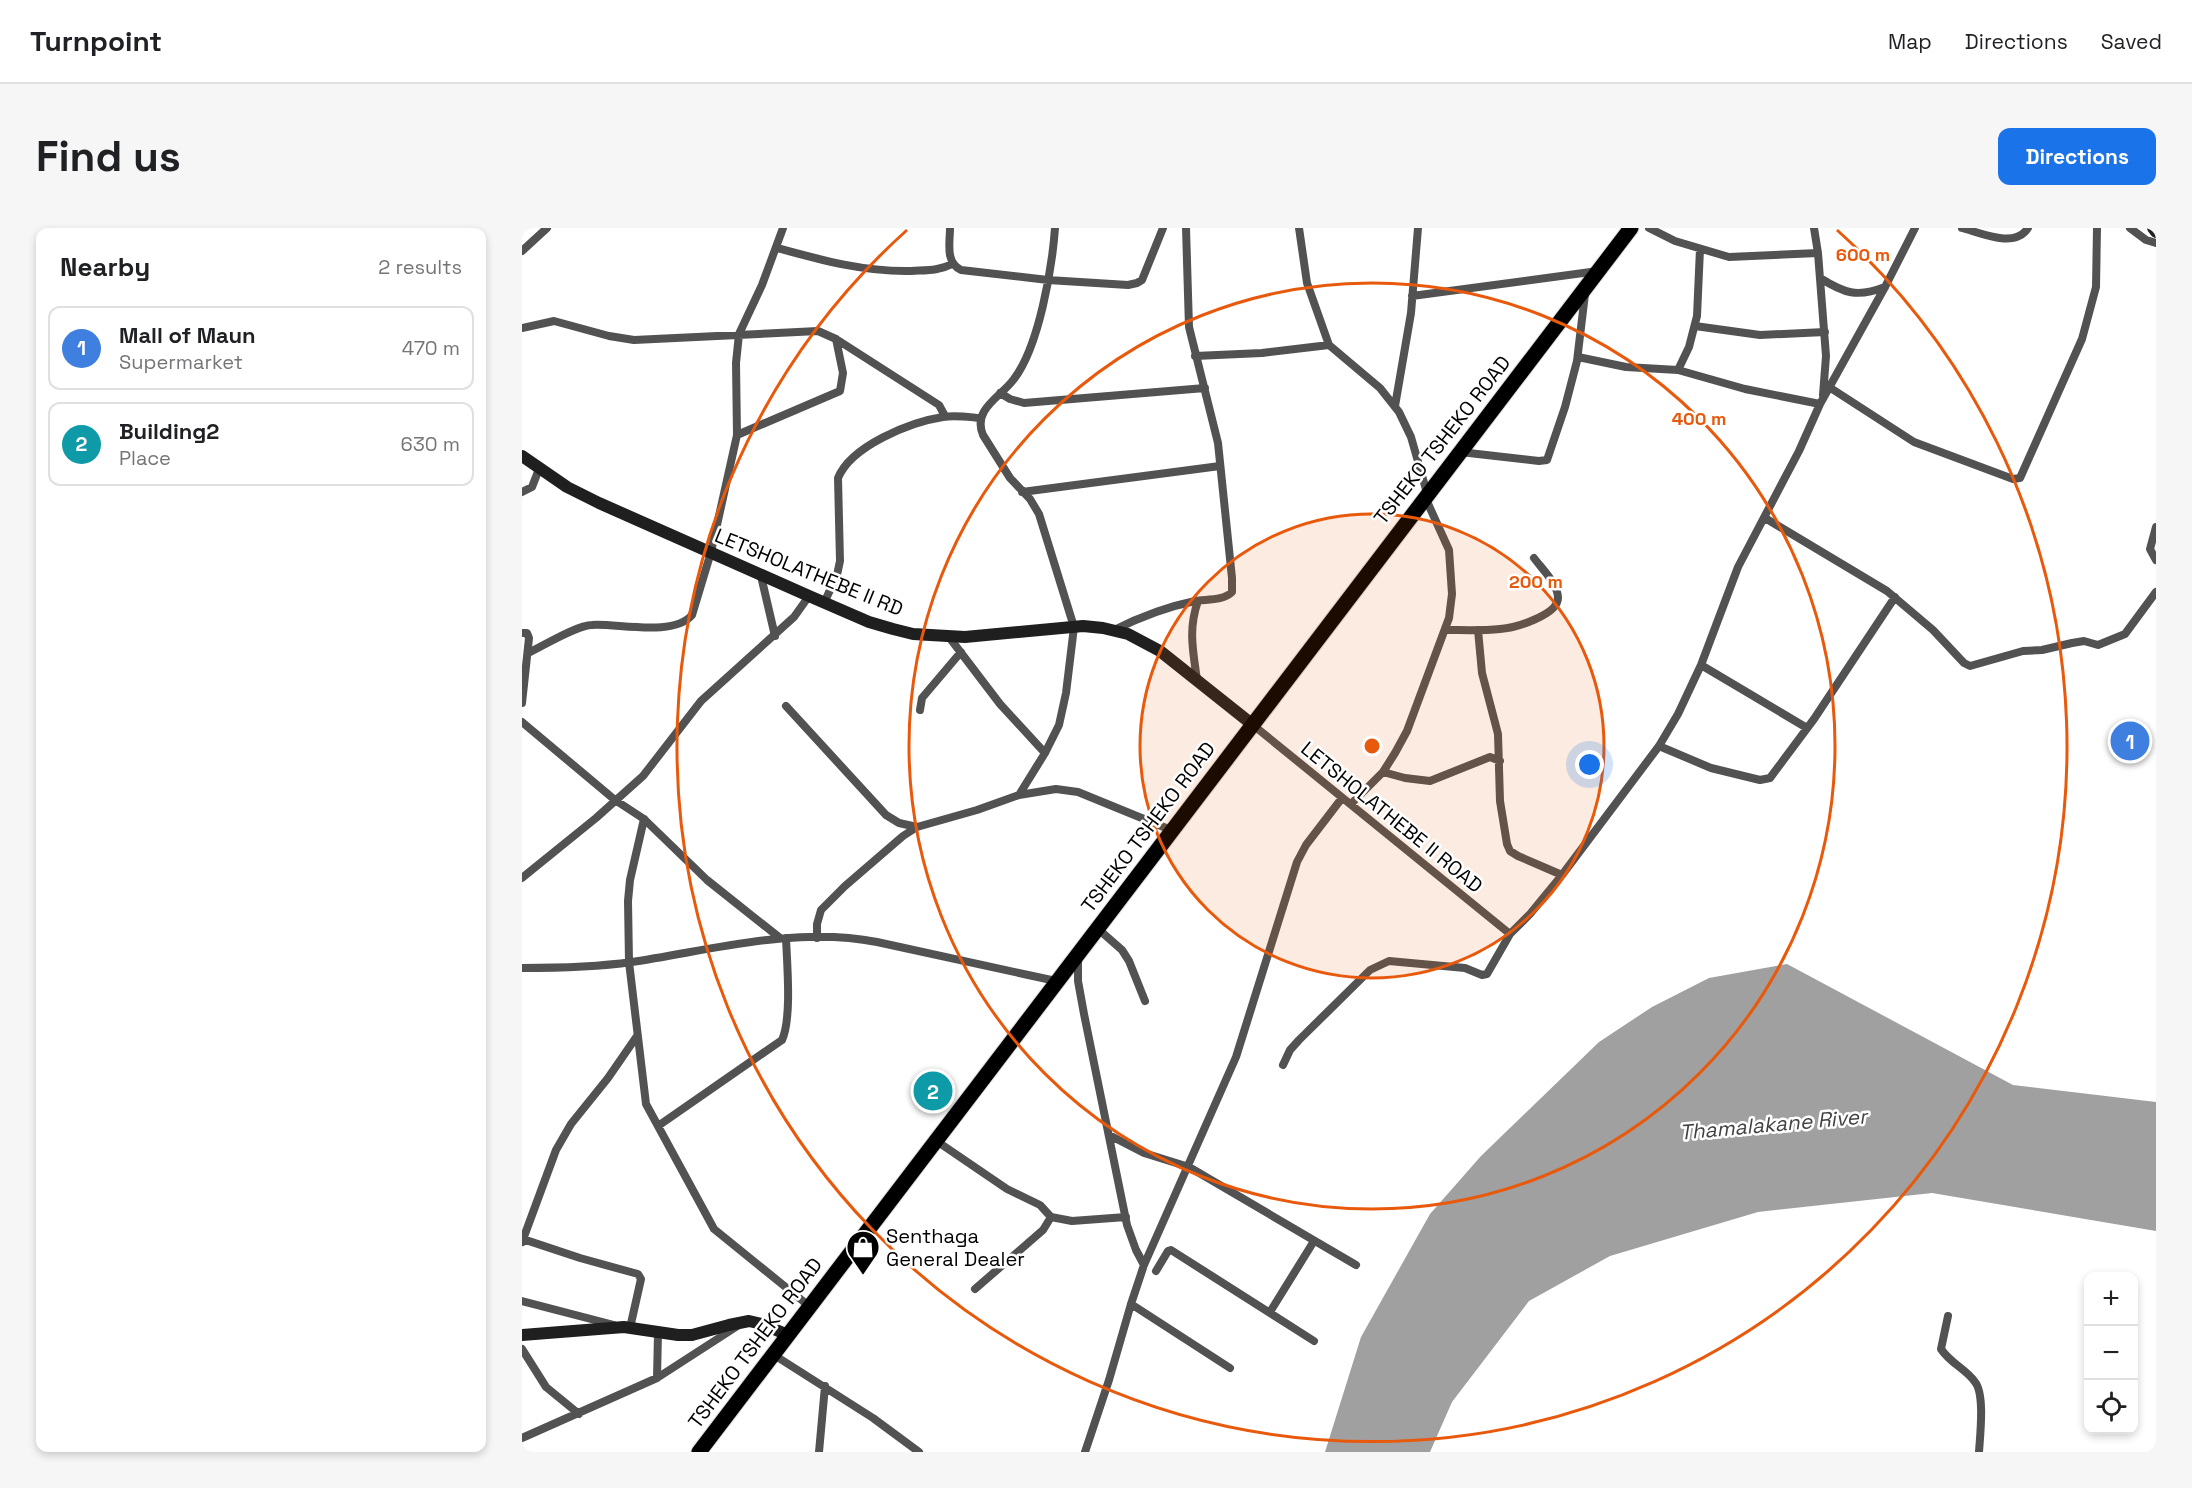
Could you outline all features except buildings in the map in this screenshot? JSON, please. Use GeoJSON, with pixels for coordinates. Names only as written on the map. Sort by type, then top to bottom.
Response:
{"type":"FeatureCollection","features":[{"type":"Feature","properties":{"kind":"highway","name":"TSHEKO TSHEKO ROAD"},"geometry":{"type":"LineString","coordinates":[[699,1452],[1630,228]]}},
{"type":"Feature","properties":{"kind":"street"},"geometry":{"type":"LineString","coordinates":[[522,251],[547,228]]}},
{"type":"Feature","properties":{"kind":"street"},"geometry":{"type":"LineString","coordinates":[[528,653],[591,624],[636,628],[657,627],[688,620],[692,615],[711,552],[737,435],[736,363],[739,334],[762,285],[783,228]]}},
{"type":"Feature","properties":{"kind":"street"},"geometry":{"type":"LineString","coordinates":[[950,228],[952,264],[961,270],[1048,280],[1128,285],[1137,283],[1145,274],[1163,228]]}},
{"type":"Feature","properties":{"kind":"street"},"geometry":{"type":"LineString","coordinates":[[1019,795],[1046,753],[1059,725],[1064,706],[1074,627],[1039,514],[1010,478],[983,435],[980,418],[990,402],[1014,379],[1024,361],[1037,326],[1048,280],[1055,228]]}},
{"type":"Feature","properties":{"kind":"street"},"geometry":{"type":"LineString","coordinates":[[1113,630],[1164,609],[1223,598],[1232,592],[1216,434],[1189,327],[1186,228]]}},
{"type":"Feature","properties":{"kind":"street"},"geometry":{"type":"LineString","coordinates":[[1300,228],[1307,283],[1329,345],[1380,388],[1395,406],[1412,437],[1426,495],[1446,538],[1451,566],[1451,607],[1407,731],[1383,772],[1351,804]]}},
{"type":"Feature","properties":{"kind":"street"},"geometry":{"type":"LineString","coordinates":[[1395,406],[1402,375],[1418,228]]}},
{"type":"Feature","properties":{"kind":"street"},"geometry":{"type":"LineString","coordinates":[[1649,228],[1675,241],[1719,255],[1742,258],[1818,253]]}},
{"type":"Feature","properties":{"kind":"street"},"geometry":{"type":"LineString","coordinates":[[1814,228],[1825,332],[1826,371],[1821,403]]}},
{"type":"Feature","properties":{"kind":"street"},"geometry":{"type":"LineString","coordinates":[[1283,1065],[1290,1050],[1299,1040],[1375,966],[1389,961],[1435,965],[1465,968],[1485,976],[1510,934],[1536,908],[1562,875],[1659,746],[1682,707],[1701,665],[1738,567],[1799,451],[1829,387],[1886,287],[1915,228]]}},
{"type":"Feature","properties":{"kind":"street"},"geometry":{"type":"LineString","coordinates":[[1962,228],[2002,238],[2019,237],[2028,228]]}},
{"type":"Feature","properties":{"kind":"street"},"geometry":{"type":"LineString","coordinates":[[1829,387],[1914,442],[2013,479],[2020,478],[2082,339],[2096,287],[2097,228]]}},
{"type":"Feature","properties":{"kind":"street"},"geometry":{"type":"LineString","coordinates":[[2130,228],[2146,240],[2156,243]]}},
{"type":"Feature","properties":{"kind":"street"},"geometry":{"type":"LineString","coordinates":[[777,248],[851,267],[873,270],[935,270],[952,264]]}},
{"type":"Feature","properties":{"kind":"street"},"geometry":{"type":"LineString","coordinates":[[1678,370],[1695,326],[1698,308],[1700,249]]}},
{"type":"Feature","properties":{"kind":"street"},"geometry":{"type":"LineString","coordinates":[[1412,297],[1598,271]]}},
{"type":"Feature","properties":{"kind":"street"},"geometry":{"type":"LineString","coordinates":[[1820,278],[1840,291],[1852,293],[1874,292],[1886,287]]}},
{"type":"Feature","properties":{"kind":"street"},"geometry":{"type":"LineString","coordinates":[[1460,452],[1545,461],[1565,407],[1578,357],[1585,287]]}},
{"type":"Feature","properties":{"kind":"street"},"geometry":{"type":"LineString","coordinates":[[522,328],[554,321],[609,336],[634,340],[818,331],[836,339],[939,405],[945,416]]}},
{"type":"Feature","properties":{"kind":"street"},"geometry":{"type":"LineString","coordinates":[[1695,326],[1760,335],[1825,332]]}},
{"type":"Feature","properties":{"kind":"street"},"geometry":{"type":"LineString","coordinates":[[737,435],[840,391],[843,373],[836,339]]}},
{"type":"Feature","properties":{"kind":"street"},"geometry":{"type":"LineString","coordinates":[[1195,356],[1329,345]]}},
{"type":"Feature","properties":{"kind":"street"},"geometry":{"type":"LineString","coordinates":[[1578,357],[1626,367],[1678,370],[1744,389],[1821,403]]}},
{"type":"Feature","properties":{"kind":"street"},"geometry":{"type":"LineString","coordinates":[[1000,393],[1024,403],[1205,388]]}},
{"type":"Feature","properties":{"kind":"street"},"geometry":{"type":"LineString","coordinates":[[824,603],[840,561],[838,478],[842,468],[879,439],[913,424],[945,416],[980,418]]}},
{"type":"Feature","properties":{"kind":"street","name":"LETSHOLATHEBE II RD"},"geometry":{"type":"LineString","coordinates":[[522,456],[539,469],[599,503],[869,622],[913,634],[949,637],[1074,627],[1103,628],[1128,634],[1161,651],[1253,725]]}},
{"type":"Feature","properties":{"kind":"street"},"geometry":{"type":"LineString","coordinates":[[1022,492],[1220,466]]}},
{"type":"Feature","properties":{"kind":"street"},"geometry":{"type":"LineString","coordinates":[[522,492],[532,487],[539,469]]}},
{"type":"Feature","properties":{"kind":"street"},"geometry":{"type":"LineString","coordinates":[[1765,518],[1895,597],[1933,630],[1964,663],[1970,666],[2023,651],[2042,650],[2084,641],[2098,645],[2125,634],[2156,592]]}},
{"type":"Feature","properties":{"kind":"street"},"geometry":{"type":"LineString","coordinates":[[2156,527],[2150,549],[2156,560]]}},
{"type":"Feature","properties":{"kind":"street"},"geometry":{"type":"LineString","coordinates":[[1444,630],[1503,629],[1540,617],[1556,606],[1557,591],[1534,558]]}},
{"type":"Feature","properties":{"kind":"street"},"geometry":{"type":"LineString","coordinates":[[761,576],[775,636]]}},
{"type":"Feature","properties":{"kind":"street"},"geometry":{"type":"LineString","coordinates":[[522,878],[589,824],[648,770],[700,701],[775,636],[799,612],[809,596]]}},
{"type":"Feature","properties":{"kind":"street"},"geometry":{"type":"LineString","coordinates":[[1659,746],[1711,768],[1766,780],[1773,775],[1807,728],[1895,597]]}},
{"type":"Feature","properties":{"kind":"street"},"geometry":{"type":"LineString","coordinates":[[1197,680],[1191,635],[1198,601]]}},
{"type":"Feature","properties":{"kind":"street"},"geometry":{"type":"LineString","coordinates":[[1478,630],[1482,673],[1498,734],[1502,817],[1507,844],[1510,851],[1562,875]]}},
{"type":"Feature","properties":{"kind":"street"},"geometry":{"type":"LineString","coordinates":[[522,633],[529,636],[522,703]]}},
{"type":"Feature","properties":{"kind":"street"},"geometry":{"type":"LineString","coordinates":[[949,637],[1000,704],[1046,753]]}},
{"type":"Feature","properties":{"kind":"street"},"geometry":{"type":"LineString","coordinates":[[920,710],[922,698],[961,652]]}},
{"type":"Feature","properties":{"kind":"street"},"geometry":{"type":"LineString","coordinates":[[1701,665],[1807,728]]}},
{"type":"Feature","properties":{"kind":"street"},"geometry":{"type":"LineString","coordinates":[[786,706],[886,815],[899,823],[918,827]]}},
{"type":"Feature","properties":{"kind":"street"},"geometry":{"type":"LineString","coordinates":[[522,723],[615,800],[644,819],[707,880],[783,938],[787,1008],[782,1040],[658,1126]]}},
{"type":"Feature","properties":{"kind":"street","name":"LETSHOLATHEBE II ROAD"},"geometry":{"type":"LineString","coordinates":[[1253,725],[1510,934]]}},
{"type":"Feature","properties":{"kind":"street"},"geometry":{"type":"LineString","coordinates":[[1383,772],[1430,781],[1490,757],[1500,761]]}},
{"type":"Feature","properties":{"kind":"street"},"geometry":{"type":"LineString","coordinates":[[817,938],[818,916],[828,902],[903,836],[918,827],[1019,795],[1056,789],[1078,792],[1171,830]]}},
{"type":"Feature","properties":{"kind":"street"},"geometry":{"type":"LineString","coordinates":[[1085,1452],[1144,1265],[1236,1057],[1297,862],[1306,845],[1342,798]]}},
{"type":"Feature","properties":{"kind":"street"},"geometry":{"type":"LineString","coordinates":[[644,819],[628,892],[629,962],[645,1102],[714,1229],[810,1306]]}},
{"type":"Feature","properties":{"kind":"street"},"geometry":{"type":"LineString","coordinates":[[1097,928],[1122,950],[1145,1000]]}},
{"type":"Feature","properties":{"kind":"street"},"geometry":{"type":"LineString","coordinates":[[522,968],[561,968],[629,962],[783,938],[864,939],[1056,981]]}},
{"type":"Feature","properties":{"kind":"street"},"geometry":{"type":"LineString","coordinates":[[1079,952],[1078,981],[1126,1217],[1131,1239],[1144,1265]]}},
{"type":"Feature","properties":{"kind":"street"},"geometry":{"type":"LineString","coordinates":[[627,1328],[641,1279],[639,1274],[523,1240],[556,1150],[571,1124],[608,1078],[637,1036]]}},
{"type":"Feature","properties":{"kind":"street"},"geometry":{"type":"LineString","coordinates":[[1109,1135],[1144,1153],[1189,1167],[1356,1265]]}},
{"type":"Feature","properties":{"kind":"street"},"geometry":{"type":"LineString","coordinates":[[935,1140],[999,1184],[1040,1205],[1051,1217],[1072,1221],[1126,1217]]}},
{"type":"Feature","properties":{"kind":"street"},"geometry":{"type":"LineString","coordinates":[[975,1289],[1043,1230],[1051,1217]]}},
{"type":"Feature","properties":{"kind":"street"},"geometry":{"type":"LineString","coordinates":[[1270,1312],[1314,1241]]}},
{"type":"Feature","properties":{"kind":"street"},"geometry":{"type":"LineString","coordinates":[[1156,1271],[1168,1251],[1171,1250],[1314,1341]]}},
{"type":"Feature","properties":{"kind":"street"},"geometry":{"type":"LineString","coordinates":[[522,1301],[627,1328],[658,1333],[692,1335],[744,1322],[754,1322],[788,1335]]}},
{"type":"Feature","properties":{"kind":"street"},"geometry":{"type":"LineString","coordinates":[[1131,1304],[1230,1368]]}},
{"type":"Feature","properties":{"kind":"street"},"geometry":{"type":"LineString","coordinates":[[1948,1316],[1941,1349],[1946,1357],[1976,1382],[1980,1399],[1979,1452]]}},
{"type":"Feature","properties":{"kind":"street"},"geometry":{"type":"LineString","coordinates":[[522,1438],[657,1378],[744,1322]]}},
{"type":"Feature","properties":{"kind":"street"},"geometry":{"type":"LineString","coordinates":[[522,1335],[627,1328]]}},
{"type":"Feature","properties":{"kind":"street"},"geometry":{"type":"LineString","coordinates":[[657,1378],[658,1333]]}},
{"type":"Feature","properties":{"kind":"street"},"geometry":{"type":"LineString","coordinates":[[522,1349],[546,1387],[579,1414]]}},
{"type":"Feature","properties":{"kind":"street"},"geometry":{"type":"LineString","coordinates":[[774,1354],[825,1386],[920,1452]]}},
{"type":"Feature","properties":{"kind":"street"},"geometry":{"type":"LineString","coordinates":[[819,1452],[825,1386]]}},
{"type":"Feature","properties":{"kind":"water","name":"Thamalakane River"},"geometry":{"type":"Polygon","coordinates":[[[1787,964],[2013,1085],[2156,1102],[2156,1231],[1932,1193],[1758,1212],[1610,1256],[1529,1301],[1452,1402],[1430,1452],[1325,1452],[1361,1337],[1430,1214],[1481,1156],[1599,1042],[1652,1007],[1709,978],[1787,964]]]}},
{"type":"Feature","properties":{"kind":"place","name":"Mall of Maun"},"geometry":{"type":"Point","coordinates":[2130,741]}},
{"type":"Feature","properties":{"kind":"place","name":"Building2"},"geometry":{"type":"Point","coordinates":[933,1091]}},
{"type":"Feature","properties":{"kind":"place","name":"Senthaga General Dealer"},"geometry":{"type":"Point","coordinates":[863,1276]}}]}
